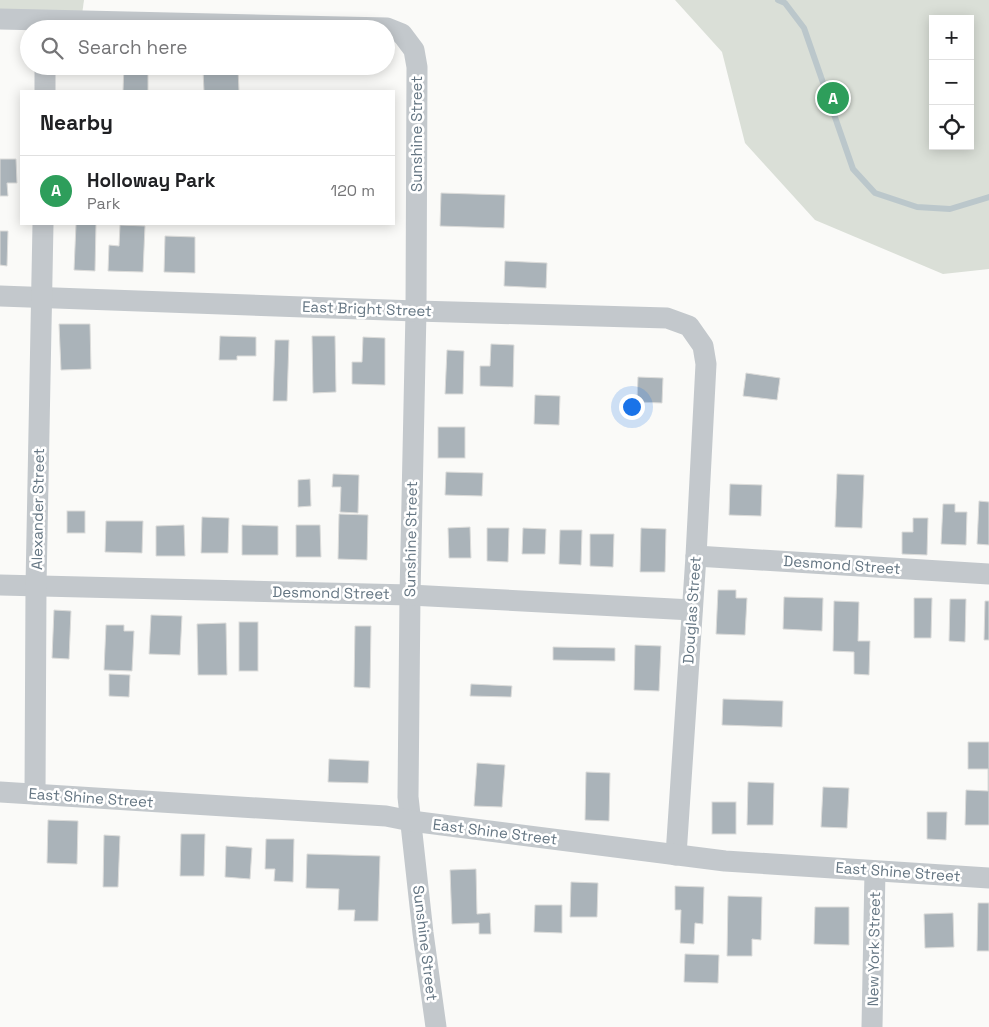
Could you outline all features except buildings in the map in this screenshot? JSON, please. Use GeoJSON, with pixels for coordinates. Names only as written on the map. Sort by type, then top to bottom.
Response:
{"type":"FeatureCollection","features":[{"type":"Feature","properties":{"kind":"street"},"geometry":{"type":"LineString","coordinates":[[0,19],[20,22]]}},
{"type":"Feature","properties":{"kind":"street","name":"Sunshine Street"},"geometry":{"type":"LineString","coordinates":[[395,31],[402,34],[414,50],[417,68],[416,311],[408,797],[423,933],[436,1027]]}},
{"type":"Feature","properties":{"kind":"street"},"geometry":{"type":"LineString","coordinates":[[45,75],[45,90]]}},
{"type":"Feature","properties":{"kind":"street","name":"Alexander Street"},"geometry":{"type":"LineString","coordinates":[[35,794],[36,586],[43,225]]}},
{"type":"Feature","properties":{"kind":"street","name":"East Bright Street"},"geometry":{"type":"LineString","coordinates":[[0,296],[668,318],[689,326],[703,346],[706,364]]}},
{"type":"Feature","properties":{"kind":"street","name":"Douglas Street"},"geometry":{"type":"LineString","coordinates":[[676,855],[696,556],[706,364]]}},
{"type":"Feature","properties":{"kind":"street","name":"Desmond Street"},"geometry":{"type":"LineString","coordinates":[[696,556],[989,574]]}},
{"type":"Feature","properties":{"kind":"street","name":"Desmond Street"},"geometry":{"type":"LineString","coordinates":[[0,586],[410,595],[692,610]]}},
{"type":"Feature","properties":{"kind":"street","name":"East Shine Street"},"geometry":{"type":"LineString","coordinates":[[0,792],[386,816],[410,821],[725,861],[989,878]]}},
{"type":"Feature","properties":{"kind":"street","name":"New York Street"},"geometry":{"type":"LineString","coordinates":[[872,1027],[875,871]]}},
{"type":"Feature","properties":{"kind":"shaded area"},"geometry":{"type":"Polygon","coordinates":[[[0,0],[84,0],[81,20],[0,17],[0,0]]]}},
{"type":"Feature","properties":{"kind":"shaded area"},"geometry":{"type":"Polygon","coordinates":[[[675,0],[989,0],[989,269],[943,274],[815,220],[745,143],[722,52],[675,0]]]}},
{"type":"Feature","properties":{"kind":"waterway"},"geometry":{"type":"LineString","coordinates":[[778,0],[785,3],[804,28],[853,169],[875,193],[917,207],[950,209],[989,197]]}},
{"type":"Feature","properties":{"kind":"place","name":"Holloway Park"},"geometry":{"type":"Point","coordinates":[833,98]}}]}
